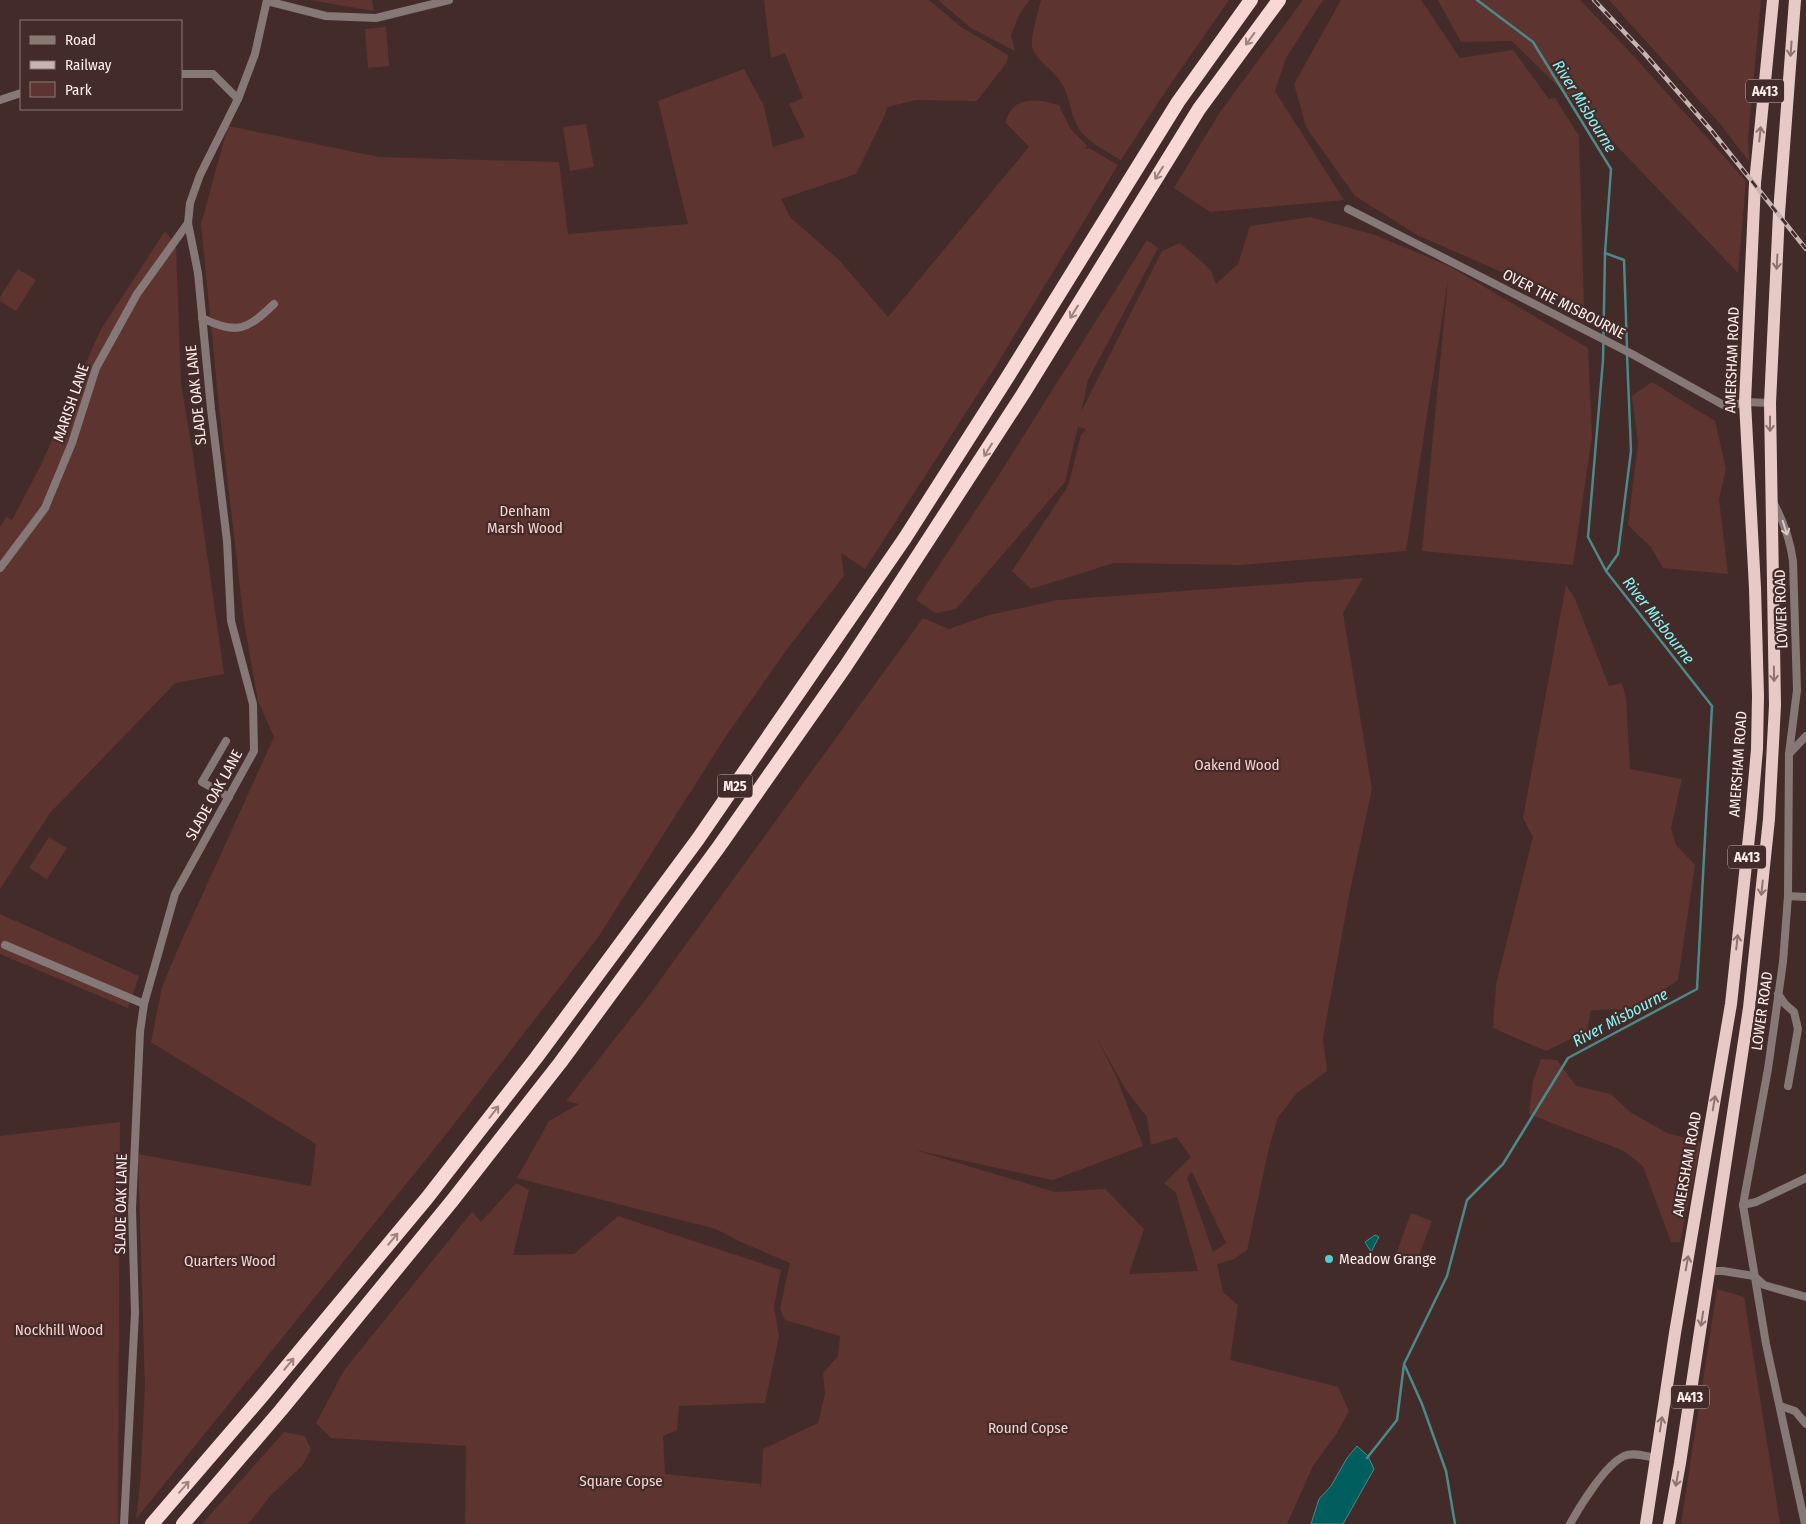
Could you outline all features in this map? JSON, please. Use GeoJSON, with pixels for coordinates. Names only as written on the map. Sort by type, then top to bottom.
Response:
{"type":"FeatureCollection","features":[{"type":"Feature","properties":{"kind":"highway","name":"M25"},"geometry":{"type":"LineString","coordinates":[[152,1524],[264,1395],[428,1198],[536,1058],[698,839],[905,538],[1012,370],[1178,102],[1250,0]]}},
{"type":"Feature","properties":{"kind":"highway","name":"M25"},"geometry":{"type":"LineString","coordinates":[[183,1524],[281,1410],[452,1201],[560,1063],[718,848],[845,667],[895,592],[1023,394],[1200,109],[1279,0]]}},
{"type":"Feature","properties":{"kind":"highway","name":"AMERSHAM ROAD"},"geometry":{"type":"LineString","coordinates":[[1646,1524],[1655,1458],[1730,1004],[1757,749],[1758,696],[1755,588],[1745,402],[1755,183],[1773,0]]}},
{"type":"Feature","properties":{"kind":"highway","name":"A413"},"geometry":{"type":"LineString","coordinates":[[1669,1524],[1750,1008],[1770,819],[1775,705],[1770,498],[1770,403],[1779,213],[1795,0]]}},
{"type":"Feature","properties":{"kind":"street"},"geometry":{"type":"LineString","coordinates":[[267,0],[326,16],[376,18],[449,0]]}},
{"type":"Feature","properties":{"kind":"street","name":"SLADE OAK LANE"},"geometry":{"type":"LineString","coordinates":[[124,1524],[135,1313],[132,1209],[140,1032],[144,1004],[175,894],[254,751],[253,704],[231,621],[227,541],[211,408],[198,273],[188,222],[190,204],[200,175],[238,99],[255,54],[267,0]]}},
{"type":"Feature","properties":{"kind":"street"},"geometry":{"type":"LineString","coordinates":[[1793,25],[1802,0]]}},
{"type":"Feature","properties":{"kind":"street"},"geometry":{"type":"LineString","coordinates":[[182,74],[213,74],[238,99]]}},
{"type":"Feature","properties":{"kind":"street"},"geometry":{"type":"LineString","coordinates":[[0,100],[20,93]]}},
{"type":"Feature","properties":{"kind":"street","name":"OVER THE MISBOURNE"},"geometry":{"type":"LineString","coordinates":[[1348,209],[1632,354],[1727,407],[1745,402],[1770,403]]}},
{"type":"Feature","properties":{"kind":"street","name":"MARISH LANE"},"geometry":{"type":"LineString","coordinates":[[0,568],[45,508],[72,443],[96,368],[137,294],[188,222]]}},
{"type":"Feature","properties":{"kind":"street"},"geometry":{"type":"LineString","coordinates":[[202,318],[216,325],[238,329],[254,323],[274,304]]}},
{"type":"Feature","properties":{"kind":"street","name":"LOWER ROAD"},"geometry":{"type":"LineString","coordinates":[[1770,498],[1782,520],[1793,560],[1797,690],[1789,754],[1788,896],[1783,962],[1768,1068],[1743,1205],[1766,1344],[1805,1524]]}},
{"type":"Feature","properties":{"kind":"street"},"geometry":{"type":"LineString","coordinates":[[1789,754],[1806,736]]}},
{"type":"Feature","properties":{"kind":"street"},"geometry":{"type":"LineString","coordinates":[[226,741],[202,782],[229,797]]}},
{"type":"Feature","properties":{"kind":"street"},"geometry":{"type":"LineString","coordinates":[[1788,896],[1806,897]]}},
{"type":"Feature","properties":{"kind":"street"},"geometry":{"type":"LineString","coordinates":[[5,946],[144,1004]]}},
{"type":"Feature","properties":{"kind":"street"},"geometry":{"type":"LineString","coordinates":[[1778,994],[1794,1012],[1798,1029],[1788,1086]]}},
{"type":"Feature","properties":{"kind":"street"},"geometry":{"type":"LineString","coordinates":[[1743,1205],[1756,1202],[1806,1178]]}},
{"type":"Feature","properties":{"kind":"street"},"geometry":{"type":"LineString","coordinates":[[1709,1271],[1724,1271],[1754,1276],[1764,1285],[1806,1297]]}},
{"type":"Feature","properties":{"kind":"street"},"geometry":{"type":"LineString","coordinates":[[1780,1406],[1796,1411],[1806,1424]]}},
{"type":"Feature","properties":{"kind":"street"},"geometry":{"type":"LineString","coordinates":[[1570,1524],[1582,1503],[1612,1465],[1625,1456],[1637,1454],[1655,1458]]}},
{"type":"Feature","properties":{"kind":"green space"},"geometry":{"type":"Polygon","coordinates":[[[309,0],[372,0],[374,11],[309,0]]]}},
{"type":"Feature","properties":{"kind":"green space","name":"Denham Marsh Wood"},"geometry":{"type":"Polygon","coordinates":[[[764,0],[929,0],[961,27],[1008,55],[1007,62],[977,101],[916,100],[887,107],[885,115],[856,174],[781,199],[790,217],[839,260],[888,317],[1029,147],[1005,122],[1010,111],[1017,104],[1035,100],[1059,105],[1070,128],[1087,146],[1085,149],[1089,148],[1118,165],[994,369],[865,569],[841,553],[844,576],[790,645],[726,736],[599,936],[444,1137],[136,1519],[140,1484],[145,1387],[138,1154],[311,1186],[316,1144],[151,1042],[162,987],[274,737],[258,701],[244,622],[219,407],[201,224],[228,126],[379,157],[559,162],[568,234],[688,224],[658,101],[744,69],[764,106],[773,147],[805,137],[789,104],[803,98],[785,53],[771,58],[764,0]]]}},
{"type":"Feature","properties":{"kind":"green space"},"geometry":{"type":"Polygon","coordinates":[[[938,0],[1030,0],[1020,13],[1011,35],[1015,51],[971,28],[938,0]]]}},
{"type":"Feature","properties":{"kind":"green space"},"geometry":{"type":"Polygon","coordinates":[[[1041,0],[1229,0],[1165,92],[1121,160],[1096,145],[1078,128],[1067,94],[1060,81],[1033,50],[1035,23],[1041,0]]]}},
{"type":"Feature","properties":{"kind":"green space"},"geometry":{"type":"Polygon","coordinates":[[[1303,0],[1323,0],[1286,58],[1275,91],[1344,200],[1210,212],[1174,188],[1220,112],[1303,0]]]}},
{"type":"Feature","properties":{"kind":"green space"},"geometry":{"type":"Polygon","coordinates":[[[1341,0],[1421,0],[1460,58],[1513,50],[1549,99],[1555,98],[1579,136],[1584,308],[1417,235],[1355,196],[1306,127],[1294,84],[1341,0]]]}},
{"type":"Feature","properties":{"kind":"green space"},"geometry":{"type":"Polygon","coordinates":[[[1438,0],[1580,0],[1629,51],[1746,181],[1738,273],[1600,128],[1512,41],[1461,42],[1438,0]]]}},
{"type":"Feature","properties":{"kind":"green space"},"geometry":{"type":"Polygon","coordinates":[[[1609,0],[1761,0],[1748,138],[1749,161],[1716,119],[1609,0]]]}},
{"type":"Feature","properties":{"kind":"green space"},"geometry":{"type":"Polygon","coordinates":[[[386,27],[389,66],[368,68],[365,29],[386,27]]]}},
{"type":"Feature","properties":{"kind":"green space"},"geometry":{"type":"Polygon","coordinates":[[[586,124],[594,167],[570,171],[563,127],[586,124]]]}},
{"type":"Feature","properties":{"kind":"green space"},"geometry":{"type":"Polygon","coordinates":[[[1310,217],[1375,235],[1449,266],[1588,348],[1592,436],[1573,565],[1422,551],[1448,280],[1406,551],[1239,565],[1114,563],[1031,589],[1012,571],[1068,486],[1081,435],[1086,429],[1078,427],[1065,482],[956,609],[936,613],[916,600],[997,478],[1147,240],[1158,248],[1088,380],[1081,412],[1162,251],[1180,243],[1210,269],[1216,284],[1238,264],[1250,226],[1310,217]]]}},
{"type":"Feature","properties":{"kind":"green space"},"geometry":{"type":"Polygon","coordinates":[[[165,231],[176,246],[181,384],[224,674],[175,683],[50,813],[0,889],[0,527],[6,517],[12,520],[41,465],[100,331],[165,231]]]}},
{"type":"Feature","properties":{"kind":"green space"},"geometry":{"type":"Polygon","coordinates":[[[18,269],[36,280],[16,311],[0,301],[0,297],[18,269]]]}},
{"type":"Feature","properties":{"kind":"green space"},"geometry":{"type":"Polygon","coordinates":[[[1652,382],[1715,421],[1726,469],[1719,499],[1728,574],[1663,568],[1651,547],[1628,525],[1638,443],[1632,396],[1652,382]]]}},
{"type":"Feature","properties":{"kind":"green space"},"geometry":{"type":"Polygon","coordinates":[[[1363,578],[1343,613],[1372,789],[1350,891],[1323,1038],[1327,1071],[1297,1093],[1278,1117],[1269,1148],[1247,1250],[1234,1259],[1217,1264],[1223,1292],[1238,1305],[1230,1360],[1338,1387],[1349,1411],[1337,1433],[1313,1466],[1287,1524],[465,1524],[466,1446],[331,1438],[316,1423],[345,1369],[472,1212],[481,1222],[516,1183],[529,1190],[513,1255],[574,1254],[618,1216],[781,1270],[774,1307],[779,1336],[765,1403],[679,1406],[677,1430],[663,1436],[665,1474],[760,1484],[761,1490],[763,1449],[818,1423],[825,1393],[823,1373],[838,1356],[840,1336],[785,1320],[780,1309],[790,1263],[716,1229],[517,1178],[549,1121],[579,1104],[566,1101],[650,994],[923,618],[949,629],[989,615],[1058,600],[1363,578]],[[1095,1035],[1116,1076],[1143,1146],[1053,1180],[915,1150],[1055,1192],[1105,1189],[1144,1229],[1129,1274],[1198,1271],[1176,1193],[1164,1183],[1191,1157],[1177,1137],[1151,1145],[1147,1117],[1126,1090],[1095,1035]],[[1192,1172],[1187,1178],[1213,1252],[1226,1243],[1192,1172]]]}},
{"type":"Feature","properties":{"kind":"green space"},"geometry":{"type":"Polygon","coordinates":[[[1566,585],[1575,599],[1609,686],[1622,683],[1626,698],[1630,769],[1682,779],[1671,828],[1676,845],[1695,865],[1678,980],[1634,1009],[1591,1010],[1587,1031],[1546,1051],[1493,1028],[1496,985],[1533,837],[1523,818],[1566,585]]]}},
{"type":"Feature","properties":{"kind":"green space"},"geometry":{"type":"Polygon","coordinates":[[[49,837],[67,848],[47,879],[29,868],[49,837]]]}},
{"type":"Feature","properties":{"kind":"green space"},"geometry":{"type":"Polygon","coordinates":[[[0,914],[139,976],[128,1008],[0,954],[0,914]]]}},
{"type":"Feature","properties":{"kind":"green space"},"geometry":{"type":"Polygon","coordinates":[[[1541,1059],[1557,1060],[1576,1086],[1611,1094],[1630,1112],[1667,1133],[1701,1142],[1680,1242],[1671,1242],[1643,1166],[1624,1151],[1529,1114],[1533,1081],[1541,1059]]]}},
{"type":"Feature","properties":{"kind":"green space","name":"Nockhill Wood"},"geometry":{"type":"Polygon","coordinates":[[[120,1122],[118,1524],[0,1524],[0,1136],[120,1122]]]}},
{"type":"Feature","properties":{"kind":"green space"},"geometry":{"type":"Polygon","coordinates":[[[1411,1213],[1432,1221],[1417,1261],[1396,1254],[1411,1213]]]}},
{"type":"Feature","properties":{"kind":"green space"},"geometry":{"type":"Polygon","coordinates":[[[1717,1289],[1744,1297],[1780,1524],[1681,1524],[1717,1289]]]}},
{"type":"Feature","properties":{"kind":"green space"},"geometry":{"type":"Polygon","coordinates":[[[284,1432],[305,1436],[311,1450],[302,1466],[272,1494],[248,1524],[202,1524],[284,1432]]]}},
{"type":"Feature","properties":{"kind":"water"},"geometry":{"type":"Polygon","coordinates":[[[1375,1235],[1379,1237],[1371,1252],[1365,1242],[1375,1235]]]}},
{"type":"Feature","properties":{"kind":"water"},"geometry":{"type":"Polygon","coordinates":[[[1357,1446],[1368,1456],[1374,1469],[1343,1524],[1311,1524],[1319,1499],[1331,1486],[1347,1458],[1357,1446]]]}},
{"type":"Feature","properties":{"kind":"waterway","name":"River Misbourne"},"geometry":{"type":"LineString","coordinates":[[1367,1458],[1397,1420],[1404,1364],[1447,1276],[1467,1200],[1503,1164],[1568,1058],[1697,989],[1712,706],[1606,571],[1588,537],[1603,360],[1605,253],[1611,169],[1533,42],[1477,0]]}},
{"type":"Feature","properties":{"kind":"waterway","name":"River Misbourne"},"geometry":{"type":"LineString","coordinates":[[1605,253],[1624,260],[1627,348]]}},
{"type":"Feature","properties":{"kind":"waterway","name":"River Misbourne"},"geometry":{"type":"LineString","coordinates":[[1606,571],[1618,554],[1631,451],[1627,354]]}},
{"type":"Feature","properties":{"kind":"waterway"},"geometry":{"type":"LineString","coordinates":[[1405,1366],[1422,1404],[1446,1471],[1455,1524]]}},
{"type":"Feature","properties":{"kind":"railway"},"geometry":{"type":"LineString","coordinates":[[1594,0],[1644,53],[1711,130],[1806,249]]}},
{"type":"Feature","properties":{"kind":"place","name":"Meadow Grange"},"geometry":{"type":"Point","coordinates":[1329,1259]}},
{"type":"Feature","properties":{"kind":"park label","name":"Oakend Wood"},"geometry":{"type":"Point","coordinates":[1237,765]}},
{"type":"Feature","properties":{"kind":"park label","name":"Quarters Wood"},"geometry":{"type":"Point","coordinates":[230,1261]}},
{"type":"Feature","properties":{"kind":"park label","name":"Round Copse"},"geometry":{"type":"Point","coordinates":[1028,1428]}},
{"type":"Feature","properties":{"kind":"park label","name":"Square Copse"},"geometry":{"type":"Point","coordinates":[621,1481]}}]}
